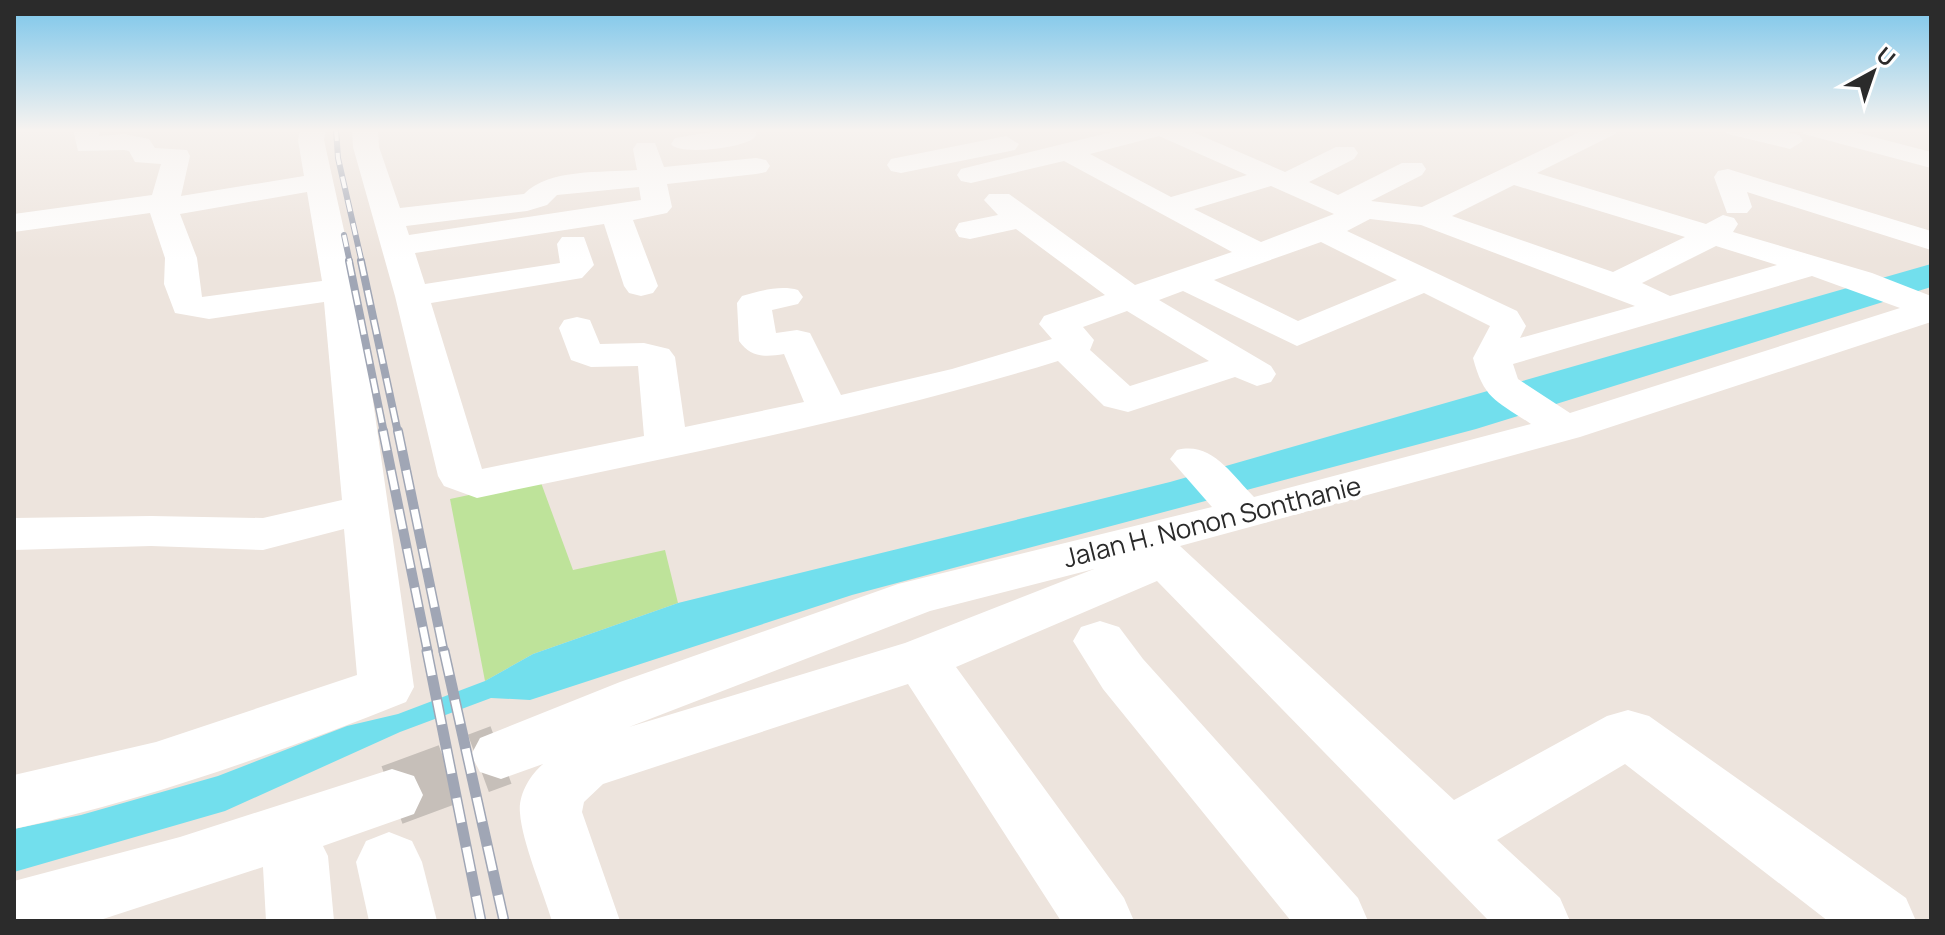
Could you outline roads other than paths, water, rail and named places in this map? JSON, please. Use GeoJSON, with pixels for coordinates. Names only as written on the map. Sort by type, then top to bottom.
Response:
{"type":"FeatureCollection","features":[{"type":"Feature","properties":{"kind":"street"},"geometry":{"type":"LineString","coordinates":[[172,173],[163,205],[181,258],[184,303],[190,308],[340,289]]}},
{"type":"Feature","properties":{"kind":"street"},"geometry":{"type":"LineString","coordinates":[[14,802],[82,789],[205,753],[386,687],[340,289],[317,173]]}},
{"type":"Feature","properties":{"kind":"street"},"geometry":{"type":"LineString","coordinates":[[374,173],[412,296],[460,476],[466,481],[489,484],[963,378],[1065,347],[1076,343],[1076,340],[1057,324],[1259,253],[1342,216],[1407,173]]}},
{"type":"Feature","properties":{"kind":"street"},"geometry":{"type":"LineString","coordinates":[[392,232],[527,202],[537,199],[541,192],[550,187],[609,173]]}},
{"type":"Feature","properties":{"kind":"street"},"geometry":{"type":"LineString","coordinates":[[392,232],[657,207],[651,173]]}},
{"type":"Feature","properties":{"kind":"street"},"geometry":{"type":"LineString","coordinates":[[971,173],[1021,219],[1132,299],[1238,361]]}},
{"type":"Feature","properties":{"kind":"street"},"geometry":{"type":"LineString","coordinates":[[1120,173],[1168,207],[1259,253]]}},
{"type":"Feature","properties":{"kind":"street"},"geometry":{"type":"LineString","coordinates":[[1261,173],[1342,216],[1424,281],[1473,302],[1507,323],[1496,372]]}},
{"type":"Feature","properties":{"kind":"street"},"geometry":{"type":"LineString","coordinates":[[1168,207],[1296,173]]}},
{"type":"Feature","properties":{"kind":"street"},"geometry":{"type":"LineString","coordinates":[[1426,217],[1517,173]]}},
{"type":"Feature","properties":{"kind":"street"},"geometry":{"type":"LineString","coordinates":[[1512,175],[1712,236],[1810,250],[1860,280],[1923,306]]}},
{"type":"Feature","properties":{"kind":"street"},"geometry":{"type":"LineString","coordinates":[[14,223],[318,182]]}},
{"type":"Feature","properties":{"kind":"street"},"geometry":{"type":"LineString","coordinates":[[1615,284],[1712,236],[1737,207],[1918,245]]}},
{"type":"Feature","properties":{"kind":"street"},"geometry":{"type":"LineString","coordinates":[[615,213],[641,286]]}},
{"type":"Feature","properties":{"kind":"street"},"geometry":{"type":"LineString","coordinates":[[1342,216],[1426,217],[1549,259],[1667,307]]}},
{"type":"Feature","properties":{"kind":"street"},"geometry":{"type":"LineString","coordinates":[[970,230],[1021,219]]}},
{"type":"Feature","properties":{"kind":"street"},"geometry":{"type":"LineString","coordinates":[[412,296],[570,271],[578,265],[573,244]]}},
{"type":"Feature","properties":{"kind":"street"},"geometry":{"type":"LineString","coordinates":[[1496,372],[1810,250]]}},
{"type":"Feature","properties":{"kind":"street"},"geometry":{"type":"LineString","coordinates":[[1473,302],[1549,259]]}},
{"type":"Feature","properties":{"kind":"street"},"geometry":{"type":"LineString","coordinates":[[1184,279],[1291,334],[1301,334],[1424,281]]}},
{"type":"Feature","properties":{"kind":"street"},"geometry":{"type":"LineString","coordinates":[[786,297],[754,303],[758,341],[766,346],[797,341],[828,410]]}},
{"type":"Feature","properties":{"kind":"street","name":"Jalan H. Nonon Sonthanie"},"geometry":{"type":"LineString","coordinates":[[501,755],[640,698],[916,597],[1153,549],[1217,485],[1552,420],[1923,306]]}},
{"type":"Feature","properties":{"kind":"street"},"geometry":{"type":"LineString","coordinates":[[1065,347],[1111,391],[1128,400],[1238,361],[1268,321]]}},
{"type":"Feature","properties":{"kind":"street"},"geometry":{"type":"LineString","coordinates":[[577,328],[584,352],[591,356],[648,354],[656,357],[666,446]]}},
{"type":"Feature","properties":{"kind":"street"},"geometry":{"type":"LineString","coordinates":[[1496,372],[1552,420]]}},
{"type":"Feature","properties":{"kind":"street"},"geometry":{"type":"LineString","coordinates":[[14,534],[151,531],[263,534],[367,509]]}},
{"type":"Feature","properties":{"kind":"street"},"geometry":{"type":"LineString","coordinates":[[586,921],[551,812],[555,790],[582,766],[923,658],[1153,549],[1536,921]]}},
{"type":"Feature","properties":{"kind":"street"},"geometry":{"type":"LineString","coordinates":[[1100,641],[1123,674],[1334,921]]}},
{"type":"Feature","properties":{"kind":"street"},"geometry":{"type":"LineString","coordinates":[[923,658],[932,676],[1100,921]]}},
{"type":"Feature","properties":{"kind":"street"},"geometry":{"type":"LineString","coordinates":[[1447,836],[1628,733],[1882,921]]}},
{"type":"Feature","properties":{"kind":"street"},"geometry":{"type":"LineString","coordinates":[[14,913],[180,867],[392,795]]}},
{"type":"Feature","properties":{"kind":"street"},"geometry":{"type":"LineString","coordinates":[[295,856],[300,921]]}},
{"type":"Feature","properties":{"kind":"water"},"geometry":{"type":"Polygon","coordinates":[[[1931,264],[1931,287],[1476,429],[852,595],[530,700],[491,698],[400,732],[225,811],[14,872],[14,829],[81,815],[218,776],[347,726],[398,714],[485,681],[533,654],[678,603],[1170,482],[1931,264]]]}},
{"type":"Feature","properties":{"kind":"tunnel"},"geometry":{"type":"LineString","coordinates":[[392,795],[501,755]]}},
{"type":"Feature","properties":{"kind":"railway"},"geometry":{"type":"LineString","coordinates":[[341,173],[362,263]]}},
{"type":"Feature","properties":{"kind":"railway"},"geometry":{"type":"LineString","coordinates":[[344,235],[350,263]]}},
{"type":"Feature","properties":{"kind":"railway"},"geometry":{"type":"LineString","coordinates":[[349,261],[384,433]]}},
{"type":"Feature","properties":{"kind":"railway"},"geometry":{"type":"LineString","coordinates":[[361,261],[398,433]]}},
{"type":"Feature","properties":{"kind":"railway"},"geometry":{"type":"LineString","coordinates":[[383,431],[428,653]]}},
{"type":"Feature","properties":{"kind":"railway"},"geometry":{"type":"LineString","coordinates":[[398,431],[444,653]]}},
{"type":"Feature","properties":{"kind":"railway"},"geometry":{"type":"LineString","coordinates":[[427,651],[481,921]]}},
{"type":"Feature","properties":{"kind":"railway"},"geometry":{"type":"LineString","coordinates":[[444,651],[504,921]]}}]}
